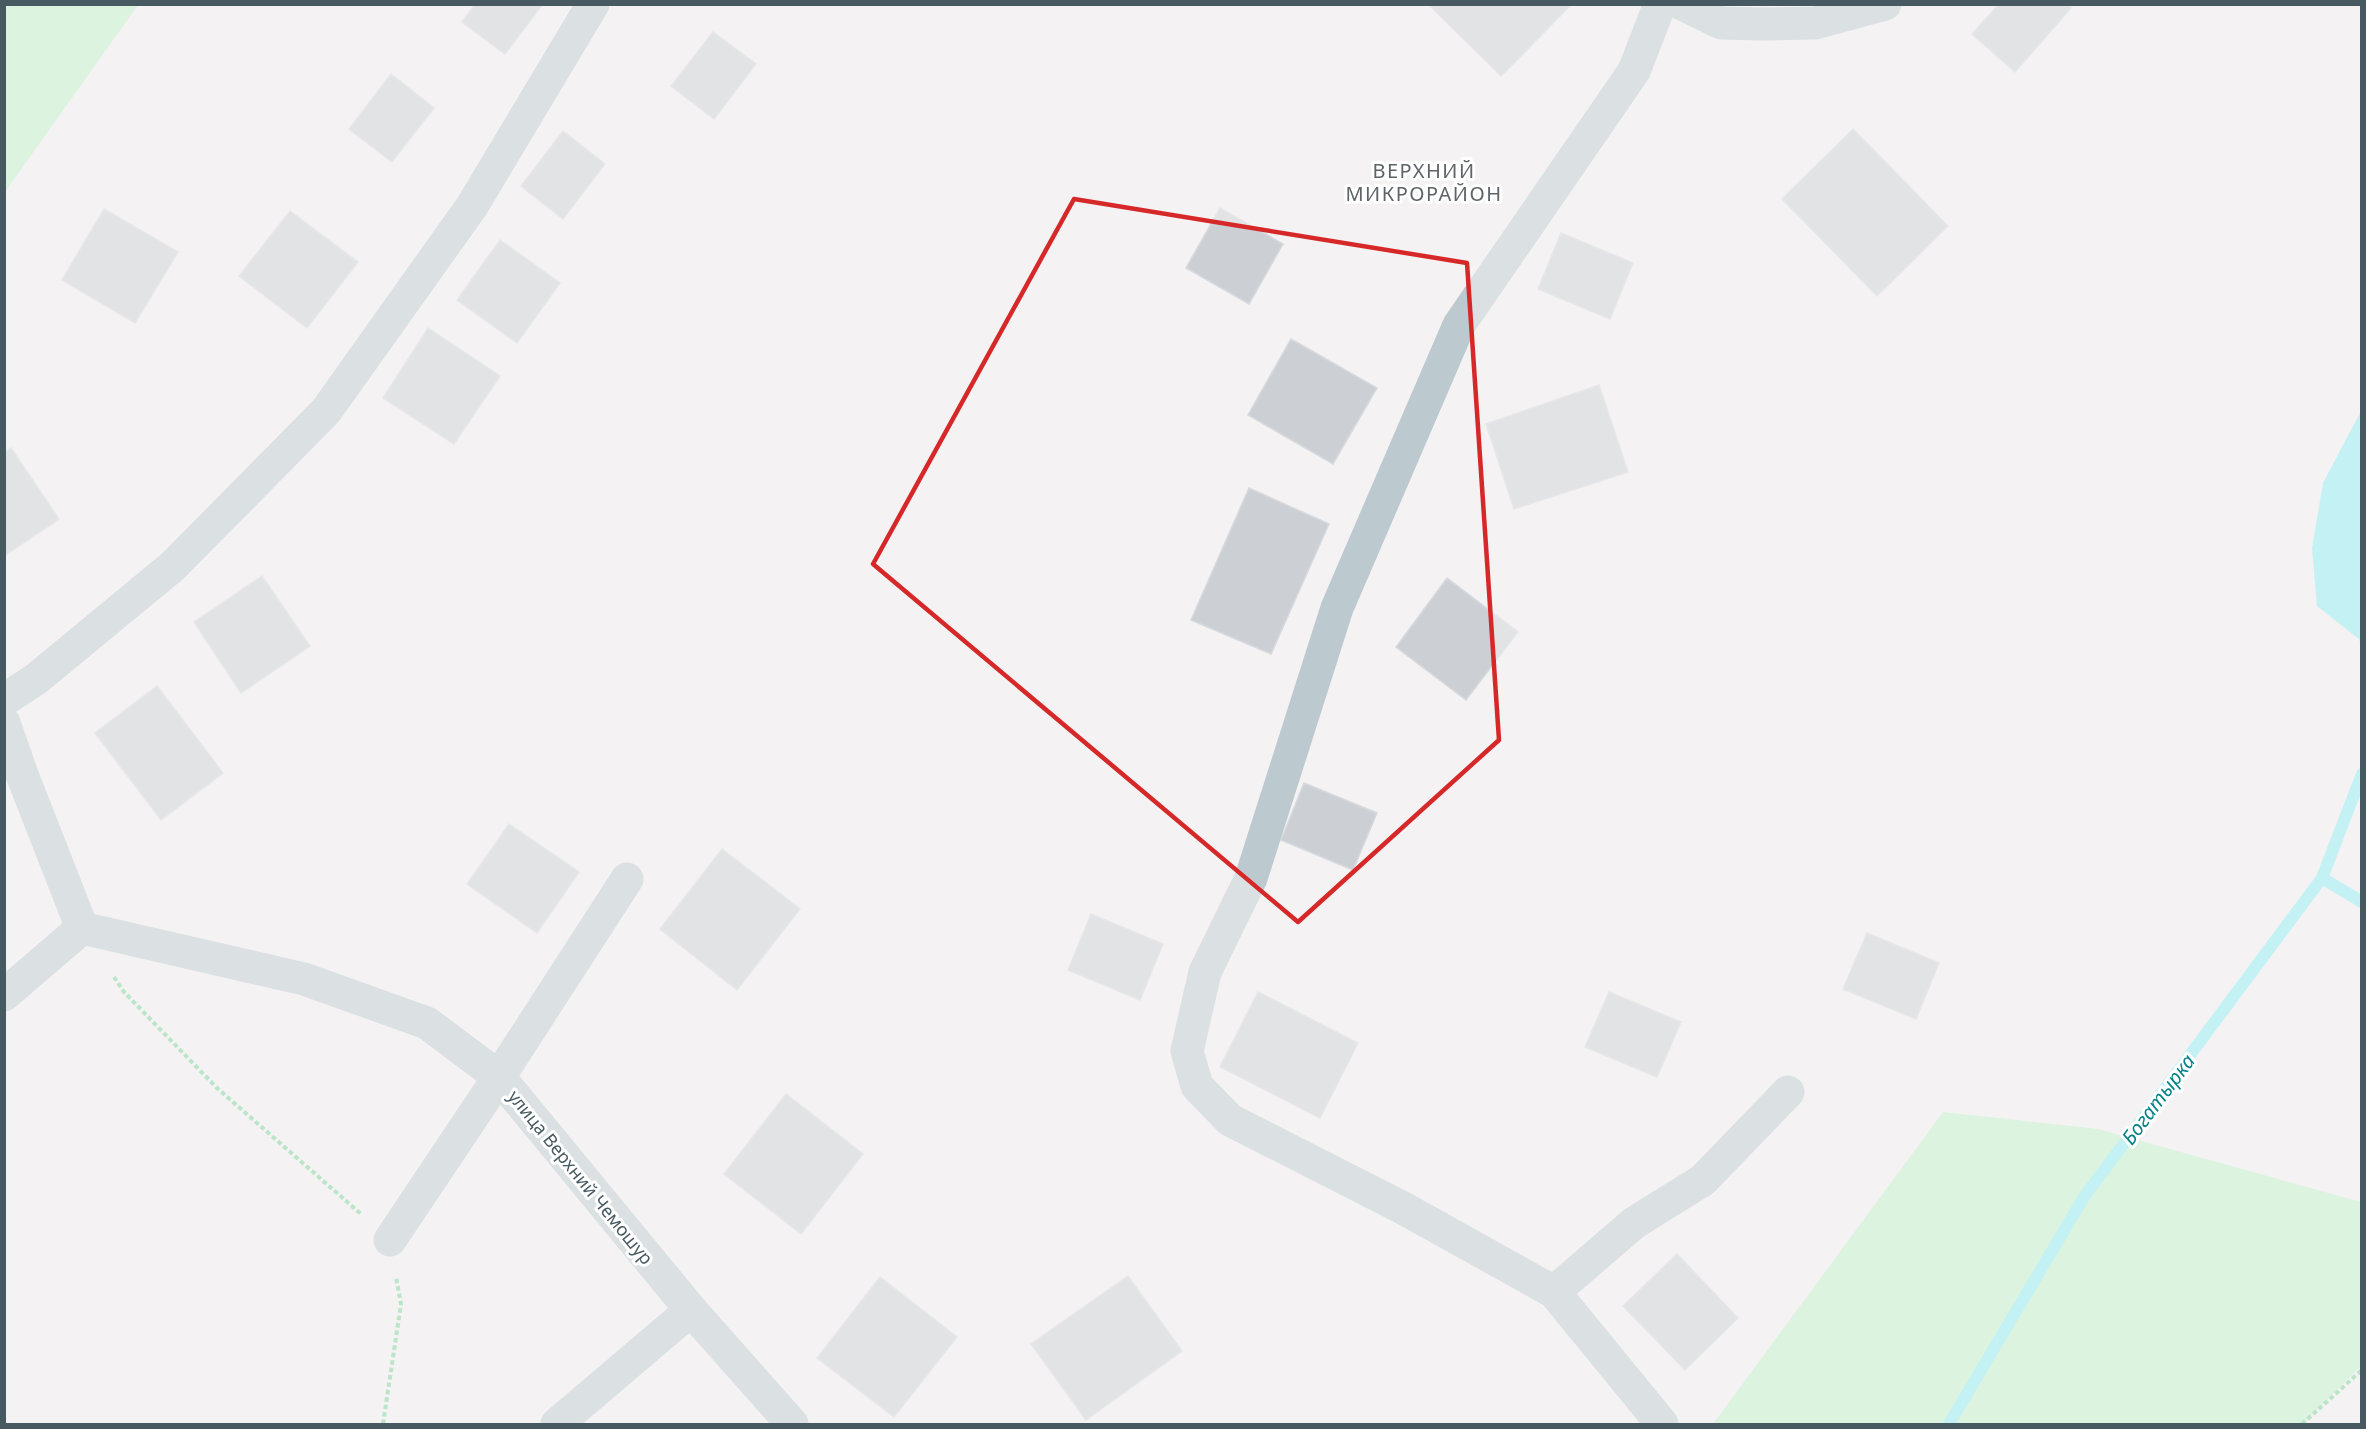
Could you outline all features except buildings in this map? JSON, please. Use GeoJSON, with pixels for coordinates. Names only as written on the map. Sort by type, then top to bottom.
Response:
{"type":"FeatureCollection","features":[{"type":"Feature","properties":{"kind":"street"},"geometry":{"type":"LineString","coordinates":[[4,700],[36,679],[173,566],[326,411],[472,206],[593,4]]}},
{"type":"Feature","properties":{"kind":"street"},"geometry":{"type":"LineString","coordinates":[[1660,4],[1634,71],[1459,325],[1337,608],[1251,878],[1206,972],[1187,1051],[1197,1086],[1230,1120],[1403,1208],[1554,1292],[1662,1425]]}},
{"type":"Feature","properties":{"kind":"street"},"geometry":{"type":"LineString","coordinates":[[1682,4],[1720,22],[1761,24],[1815,22],[1885,4]]}},
{"type":"Feature","properties":{"kind":"street"},"geometry":{"type":"LineString","coordinates":[[4,723],[82,928]]}},
{"type":"Feature","properties":{"kind":"street"},"geometry":{"type":"LineString","coordinates":[[82,928],[304,979],[427,1023],[500,1077],[627,879]]}},
{"type":"Feature","properties":{"kind":"street"},"geometry":{"type":"LineString","coordinates":[[4,995],[82,928]]}},
{"type":"Feature","properties":{"kind":"street","name":"улица Верхний Чемошур"},"geometry":{"type":"LineString","coordinates":[[390,1240],[500,1077],[691,1310],[792,1425]]}},
{"type":"Feature","properties":{"kind":"street"},"geometry":{"type":"LineString","coordinates":[[1554,1292],[1634,1223],[1703,1180],[1788,1092]]}},
{"type":"Feature","properties":{"kind":"street"},"geometry":{"type":"LineString","coordinates":[[557,1425],[691,1310]]}},
{"type":"Feature","properties":{"kind":"path"},"geometry":{"type":"LineString","coordinates":[[82,928],[124,992],[216,1088],[390,1240],[401,1304],[383,1425]]}},
{"type":"Feature","properties":{"kind":"path"},"geometry":{"type":"LineString","coordinates":[[2302,1425],[2361,1370]]}},
{"type":"Feature","properties":{"kind":"highlighted area"},"geometry":{"type":"Polygon","coordinates":[[[1074,199],[1467,263],[1499,740],[1298,922],[873,564],[1074,199]]]}},
{"type":"Feature","properties":{"kind":"green space"},"geometry":{"type":"Polygon","coordinates":[[[4,5],[138,5],[5,192],[4,5]]]}},
{"type":"Feature","properties":{"kind":"green space"},"geometry":{"type":"Polygon","coordinates":[[[1943,1112],[2098,1129],[2361,1202],[2361,1366],[2302,1424],[1713,1424],[1943,1112]]]}},
{"type":"Feature","properties":{"kind":"water"},"geometry":{"type":"Polygon","coordinates":[[[2361,411],[2361,645],[2359,639],[2317,606],[2312,548],[2323,483],[2361,411]]]}},
{"type":"Feature","properties":{"kind":"waterway","name":"Богатырка"},"geometry":{"type":"LineString","coordinates":[[1949,1424],[2084,1197],[2322,878],[2362,774]]}},
{"type":"Feature","properties":{"kind":"waterway"},"geometry":{"type":"LineString","coordinates":[[2322,878],[2362,902]]}},
{"type":"Feature","properties":{"kind":"district","name":"ВЕРХНИЙ МИКРОРАЙОН"},"geometry":{"type":"Point","coordinates":[1424,182]}}]}
